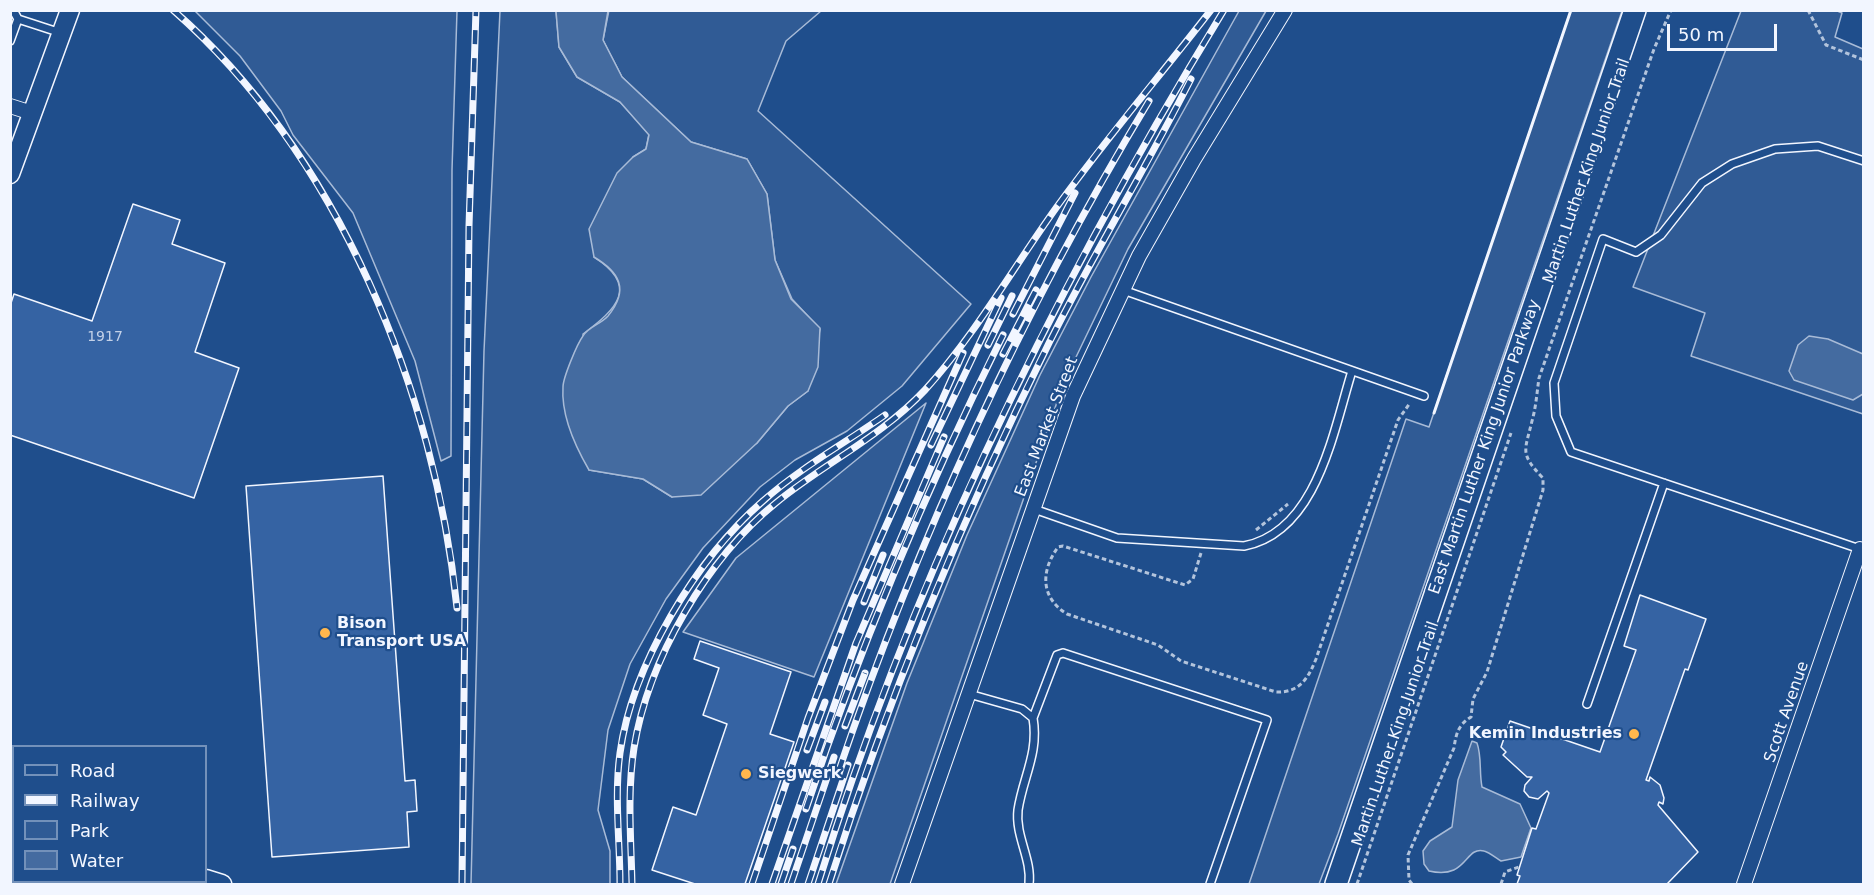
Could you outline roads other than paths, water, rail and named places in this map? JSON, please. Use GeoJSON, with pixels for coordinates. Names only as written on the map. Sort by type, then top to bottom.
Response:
{"type":"FeatureCollection","features":[{"type":"Feature","properties":{"kind":"main road","name":"East Martin Luther King Junior Parkway"},"geometry":{"type":"LineString","coordinates":[[1336,885],[1635,10]]}},
{"type":"Feature","properties":{"kind":"street"},"geometry":{"type":"LineString","coordinates":[[10,174],[70,10]]}},
{"type":"Feature","properties":{"kind":"street","name":"East Market Street"},"geometry":{"type":"LineString","coordinates":[[902,885],[1073,396],[1122,290],[1194,159],[1285,10]]}},
{"type":"Feature","properties":{"kind":"street"},"geometry":{"type":"LineString","coordinates":[[10,106],[32,113]]}},
{"type":"Feature","properties":{"kind":"street","name":"Scott Avenue"},"geometry":{"type":"LineString","coordinates":[[1744,885],[1860,549]]}},
{"type":"Feature","properties":{"kind":"street"},"geometry":{"type":"LineString","coordinates":[[207,879],[222,885]]}},
{"type":"Feature","properties":{"kind":"lane"},"geometry":{"type":"LineString","coordinates":[[13,10],[18,19],[62,33]]}},
{"type":"Feature","properties":{"kind":"lane"},"geometry":{"type":"LineString","coordinates":[[10,41],[18,19]]}},
{"type":"Feature","properties":{"kind":"lane"},"geometry":{"type":"LineString","coordinates":[[1860,549],[1571,452],[1556,416],[1554,383],[1603,239],[1636,252],[1661,236],[1702,183],[1732,164],[1775,149],[1818,146],[1863,161]]}},
{"type":"Feature","properties":{"kind":"lane"},"geometry":{"type":"LineString","coordinates":[[1122,290],[1424,396]]}},
{"type":"Feature","properties":{"kind":"lane"},"geometry":{"type":"LineString","coordinates":[[1034,509],[1117,538],[1244,546],[1262,542],[1303,508],[1316,485],[1352,371]]}},
{"type":"Feature","properties":{"kind":"lane"},"geometry":{"type":"LineString","coordinates":[[1587,704],[1664,483]]}},
{"type":"Feature","properties":{"kind":"lane"},"geometry":{"type":"LineString","coordinates":[[1029,885],[1031,870],[1021,837],[1018,812],[1036,737],[1033,718],[1057,655],[1063,653],[1267,720],[1210,885]]}},
{"type":"Feature","properties":{"kind":"lane"},"geometry":{"type":"LineString","coordinates":[[969,694],[1022,709],[1033,718]]}},
{"type":"Feature","properties":{"kind":"water"},"geometry":{"type":"Polygon","coordinates":[[[556,11],[608,11],[603,40],[622,77],[691,142],[747,159],[767,194],[775,260],[791,299],[820,328],[818,367],[808,391],[788,406],[757,443],[701,495],[672,497],[643,479],[589,470],[574,441],[567,420],[563,387],[577,346],[585,333],[608,316],[619,298],[619,282],[615,275],[594,257],[589,229],[617,173],[633,157],[646,149],[649,135],[620,102],[577,77],[559,47],[556,11]]]}},
{"type":"Feature","properties":{"kind":"water"},"geometry":{"type":"Polygon","coordinates":[[[1809,336],[1828,339],[1863,354],[1863,394],[1853,400],[1794,380],[1789,371],[1798,345],[1809,336]]]}},
{"type":"Feature","properties":{"kind":"water"},"geometry":{"type":"Polygon","coordinates":[[[1472,741],[1477,743],[1479,748],[1482,787],[1520,804],[1531,828],[1521,857],[1501,861],[1486,852],[1477,851],[1451,871],[1442,873],[1429,871],[1424,864],[1423,851],[1430,841],[1452,827],[1458,780],[1472,741]]]}},
{"type":"Feature","properties":{"kind":"railway"},"geometry":{"type":"LineString","coordinates":[[173,10],[232,68],[284,134],[330,206],[369,282],[401,362],[427,444],[445,526],[457,608]]}},
{"type":"Feature","properties":{"kind":"railway"},"geometry":{"type":"LineString","coordinates":[[462,884],[469,226],[476,10]]}},
{"type":"Feature","properties":{"kind":"railway"},"geometry":{"type":"LineString","coordinates":[[632,884],[631,782],[634,748],[641,714],[652,680],[667,646],[684,613],[705,581],[751,525],[777,502],[872,435],[925,390],[961,347],[1075,183],[1211,10]]}},
{"type":"Feature","properties":{"kind":"railway"},"geometry":{"type":"LineString","coordinates":[[818,884],[856,769],[898,656],[944,545],[994,435],[1103,219],[1224,10]]}},
{"type":"Feature","properties":{"kind":"railway"},"geometry":{"type":"LineString","coordinates":[[829,884],[876,746],[928,609],[986,475],[1066,309],[1191,79]]}},
{"type":"Feature","properties":{"kind":"railway"},"geometry":{"type":"LineString","coordinates":[[838,773],[902,599],[975,429],[1058,262],[1149,101]]}},
{"type":"Feature","properties":{"kind":"railway"},"geometry":{"type":"LineString","coordinates":[[1013,314],[1075,193]]}},
{"type":"Feature","properties":{"kind":"railway"},"geometry":{"type":"LineString","coordinates":[[1003,354],[1036,290]]}},
{"type":"Feature","properties":{"kind":"railway"},"geometry":{"type":"LineString","coordinates":[[988,345],[1012,296]]}},
{"type":"Feature","properties":{"kind":"railway"},"geometry":{"type":"LineString","coordinates":[[931,445],[1001,298]]}},
{"type":"Feature","properties":{"kind":"railway"},"geometry":{"type":"LineString","coordinates":[[806,809],[849,688],[896,568],[1003,335]]}},
{"type":"Feature","properties":{"kind":"railway"},"geometry":{"type":"LineString","coordinates":[[752,884],[808,718],[853,600],[963,353]]}},
{"type":"Feature","properties":{"kind":"railway"},"geometry":{"type":"LineString","coordinates":[[620,884],[617,802],[620,753],[627,719],[638,685],[671,616],[691,583],[714,552],[763,501],[807,467],[885,415]]}},
{"type":"Feature","properties":{"kind":"railway"},"geometry":{"type":"LineString","coordinates":[[772,884],[856,643],[944,437]]}},
{"type":"Feature","properties":{"kind":"railway"},"geometry":{"type":"LineString","coordinates":[[864,602],[883,555]]}},
{"type":"Feature","properties":{"kind":"railway"},"geometry":{"type":"LineString","coordinates":[[845,726],[865,673]]}},
{"type":"Feature","properties":{"kind":"railway"},"geometry":{"type":"LineString","coordinates":[[807,750],[825,702]]}},
{"type":"Feature","properties":{"kind":"railway"},"geometry":{"type":"LineString","coordinates":[[791,884],[834,757]]}},
{"type":"Feature","properties":{"kind":"railway"},"geometry":{"type":"LineString","coordinates":[[808,884],[848,765]]}},
{"type":"Feature","properties":{"kind":"railway"},"geometry":{"type":"LineString","coordinates":[[781,884],[793,849]]}},
{"type":"Feature","properties":{"kind":"place","name":"Bison Transport USA"},"geometry":{"type":"Point","coordinates":[325,633]}},
{"type":"Feature","properties":{"kind":"place","name":"Kemin Industries"},"geometry":{"type":"Point","coordinates":[1634,734]}},
{"type":"Feature","properties":{"kind":"place","name":"Siegwerk"},"geometry":{"type":"Point","coordinates":[746,774]}}]}
